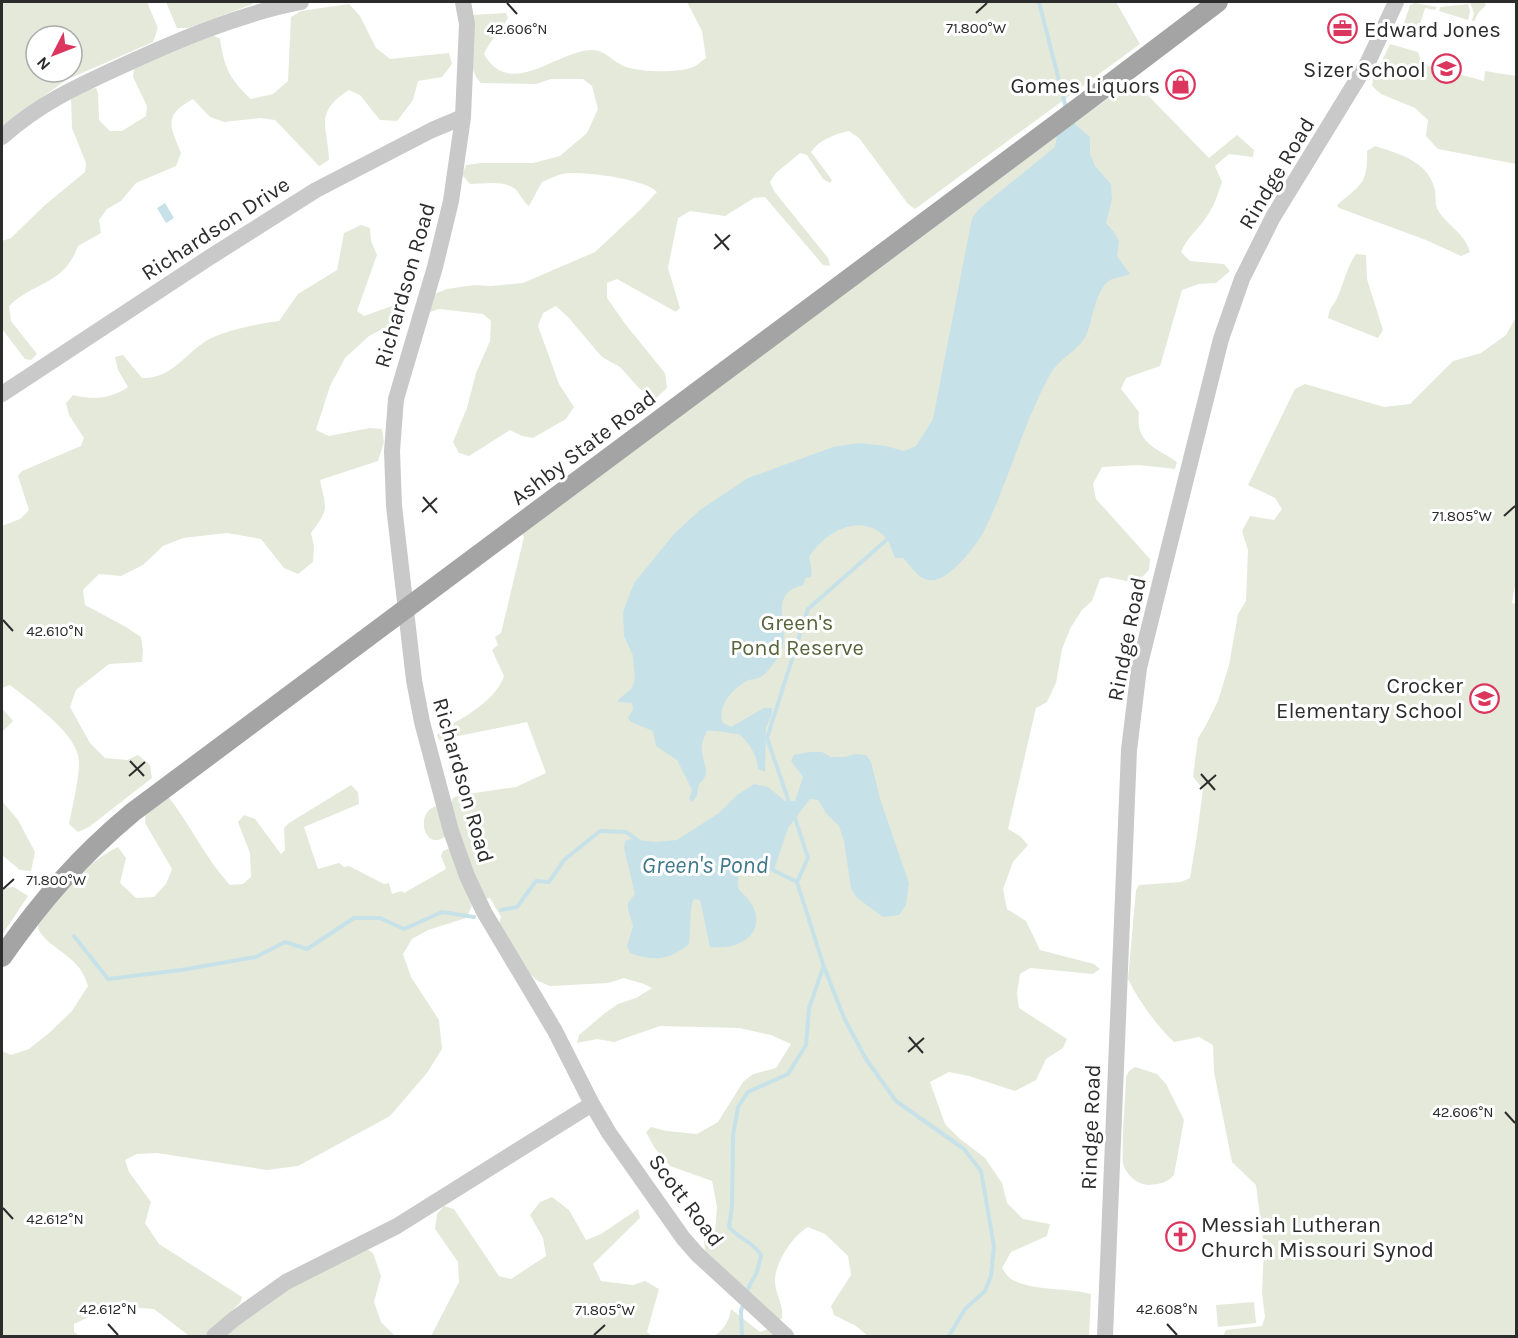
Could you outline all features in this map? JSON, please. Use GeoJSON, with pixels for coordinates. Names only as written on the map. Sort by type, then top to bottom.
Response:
{"type":"FeatureCollection","features":[{"type":"Feature","properties":{"kind":"main road","name":"Ashby State Road"},"geometry":{"type":"LineString","coordinates":[[2,957],[51,891],[113,828],[1218,2]]}},
{"type":"Feature","properties":{"kind":"street"},"geometry":{"type":"LineString","coordinates":[[2,137],[56,97],[170,44],[219,24],[267,9],[301,2]]}},
{"type":"Feature","properties":{"kind":"street","name":"Richardson Road"},"geometry":{"type":"LineString","coordinates":[[463,2],[467,24],[463,117],[451,201],[435,267],[396,399],[392,451],[394,507],[414,680],[422,722],[451,831],[467,876],[484,912],[555,1031],[592,1104]]}},
{"type":"Feature","properties":{"kind":"street","name":"Rindge Road"},"geometry":{"type":"LineString","coordinates":[[1105,1336],[1129,750],[1140,668],[1221,339],[1242,279],[1273,217],[1368,62],[1396,2]]}},
{"type":"Feature","properties":{"kind":"street","name":"Richardson Drive"},"geometry":{"type":"LineString","coordinates":[[2,394],[316,190],[432,130],[463,117]]}},
{"type":"Feature","properties":{"kind":"street"},"geometry":{"type":"LineString","coordinates":[[214,1336],[286,1282],[397,1226],[592,1104]]}},
{"type":"Feature","properties":{"kind":"street","name":"Scott Road"},"geometry":{"type":"LineString","coordinates":[[592,1104],[609,1133],[696,1254],[786,1336]]}},
{"type":"Feature","properties":{"kind":"green space"},"geometry":{"type":"Polygon","coordinates":[[[2,2],[147,2],[158,28],[153,42],[84,72],[84,24],[24,24],[24,84],[60,84],[4,125],[2,124],[2,2]]]}},
{"type":"Feature","properties":{"kind":"green space"},"geometry":{"type":"Polygon","coordinates":[[[166,2],[252,2],[253,4],[188,28],[177,28],[166,2]]]}},
{"type":"Feature","properties":{"kind":"green space"},"geometry":{"type":"Polygon","coordinates":[[[687,2],[1116,2],[1140,44],[915,209],[908,204],[859,138],[849,131],[828,138],[811,152],[832,180],[830,183],[823,179],[807,155],[800,153],[776,173],[770,182],[774,191],[828,258],[830,266],[823,265],[765,197],[754,198],[725,216],[690,211],[678,218],[668,268],[680,308],[676,312],[617,279],[607,283],[607,298],[665,373],[667,388],[654,400],[639,388],[620,367],[602,357],[556,306],[543,313],[538,326],[559,384],[574,407],[566,419],[533,438],[510,430],[469,456],[459,453],[453,442],[467,408],[476,373],[490,341],[491,321],[483,314],[439,309],[430,312],[434,294],[447,289],[474,285],[523,283],[595,252],[657,192],[641,183],[616,177],[566,173],[542,182],[529,206],[516,189],[509,186],[498,183],[470,184],[462,175],[466,165],[533,163],[560,156],[587,133],[598,109],[592,86],[583,79],[551,79],[536,84],[481,83],[476,77],[471,60],[471,15],[506,13],[508,18],[484,54],[494,67],[507,73],[531,71],[569,55],[593,50],[626,67],[667,71],[692,67],[706,58],[702,31],[687,2]]]}},
{"type":"Feature","properties":{"kind":"green space"},"geometry":{"type":"Polygon","coordinates":[[[1470,2],[1484,2],[1486,5],[1474,21],[1472,21],[1474,13],[1470,2]]]}},
{"type":"Feature","properties":{"kind":"green space"},"geometry":{"type":"Polygon","coordinates":[[[1415,3],[1437,7],[1435,10],[1425,8],[1416,37],[1404,23],[1410,5],[1415,3]]]}},
{"type":"Feature","properties":{"kind":"green space"},"geometry":{"type":"Polygon","coordinates":[[[349,4],[360,16],[376,48],[390,59],[449,53],[452,64],[442,77],[418,81],[413,100],[397,121],[380,120],[360,95],[349,90],[338,98],[327,113],[325,121],[329,160],[319,166],[275,120],[260,118],[224,122],[210,117],[193,99],[183,105],[173,116],[172,122],[181,153],[176,166],[136,183],[121,201],[107,209],[99,220],[101,233],[78,246],[72,259],[57,276],[9,306],[11,321],[37,354],[31,360],[25,359],[2,329],[2,241],[11,238],[45,205],[85,172],[86,163],[72,128],[71,97],[96,88],[99,120],[110,131],[122,131],[146,116],[147,106],[133,77],[134,69],[213,35],[220,39],[224,58],[233,79],[251,99],[273,94],[288,81],[291,17],[301,11],[349,4]]]}},
{"type":"Feature","properties":{"kind":"green space"},"geometry":{"type":"Polygon","coordinates":[[[1468,4],[1470,11],[1468,20],[1439,11],[1440,7],[1468,4]]]}},
{"type":"Feature","properties":{"kind":"green space"},"geometry":{"type":"Polygon","coordinates":[[[1390,44],[1418,52],[1422,64],[1484,81],[1485,71],[1516,76],[1516,164],[1438,149],[1426,136],[1428,120],[1415,108],[1381,94],[1372,86],[1373,79],[1390,44]]]}},
{"type":"Feature","properties":{"kind":"green space","name":"Green's Pond Reserve"},"geometry":{"type":"Polygon","coordinates":[[[1133,80],[1209,158],[1237,135],[1254,150],[1253,157],[1229,154],[1215,166],[1222,182],[1216,198],[1206,218],[1181,252],[1190,261],[1224,264],[1230,271],[1216,283],[1199,284],[1182,290],[1160,366],[1126,378],[1121,389],[1139,412],[1140,431],[1143,437],[1154,448],[1177,462],[1175,469],[1139,465],[1102,467],[1093,484],[1096,499],[1150,559],[1149,570],[1136,583],[1107,577],[1100,579],[1092,601],[1082,610],[1071,627],[1062,649],[1056,683],[1047,702],[1036,708],[1008,829],[1020,836],[1028,845],[1013,862],[1003,889],[1007,909],[1026,921],[1040,950],[1094,964],[1100,969],[1093,974],[1030,968],[1020,974],[1017,993],[1019,1008],[1067,1039],[1063,1048],[1046,1059],[1036,1080],[1015,1091],[949,1072],[930,1082],[945,1124],[985,1158],[1002,1183],[1007,1203],[1023,1219],[1050,1224],[1047,1236],[1011,1252],[1002,1268],[1010,1278],[1030,1286],[1091,1294],[1089,1336],[868,1336],[856,1326],[834,1315],[831,1306],[851,1275],[848,1256],[825,1234],[808,1227],[796,1236],[778,1267],[775,1282],[782,1319],[775,1319],[705,1250],[704,1241],[715,1232],[717,1207],[712,1181],[670,1166],[654,1147],[646,1132],[651,1127],[697,1134],[718,1122],[743,1082],[753,1074],[776,1068],[791,1044],[771,1035],[739,1028],[660,1026],[614,1042],[597,1039],[577,1043],[579,1035],[605,1013],[618,1004],[636,998],[652,988],[624,978],[608,983],[550,986],[538,981],[529,973],[499,924],[501,917],[490,898],[484,899],[469,867],[451,803],[453,798],[461,795],[516,787],[546,773],[527,722],[439,740],[437,735],[487,700],[497,689],[504,676],[492,650],[498,645],[495,637],[501,633],[524,537],[520,530],[1133,80]]]}},
{"type":"Feature","properties":{"kind":"green space"},"geometry":{"type":"Polygon","coordinates":[[[1375,146],[1394,152],[1420,165],[1431,180],[1440,214],[1464,239],[1470,252],[1461,256],[1426,240],[1339,208],[1337,205],[1357,188],[1364,178],[1367,151],[1375,146]]]}},
{"type":"Feature","properties":{"kind":"green space"},"geometry":{"type":"Polygon","coordinates":[[[361,225],[370,228],[371,241],[377,255],[357,311],[364,316],[403,302],[408,304],[402,319],[369,336],[345,358],[330,386],[316,430],[329,436],[370,428],[382,429],[384,442],[378,461],[320,480],[325,508],[311,533],[314,546],[313,562],[298,574],[284,568],[261,539],[227,533],[183,538],[163,546],[143,565],[121,576],[99,574],[83,590],[85,605],[141,637],[142,662],[109,664],[76,690],[70,707],[90,743],[105,758],[127,760],[138,755],[150,765],[152,778],[89,827],[78,832],[69,824],[79,769],[78,755],[74,745],[49,716],[28,699],[10,685],[2,688],[2,526],[20,519],[29,510],[18,476],[22,471],[81,446],[84,438],[69,415],[66,403],[73,395],[87,398],[101,397],[115,394],[128,387],[118,370],[115,357],[123,355],[142,378],[152,377],[161,375],[177,365],[213,337],[241,328],[279,321],[298,294],[337,270],[344,233],[361,225]]]}},
{"type":"Feature","properties":{"kind":"green space"},"geometry":{"type":"Polygon","coordinates":[[[1356,254],[1366,255],[1367,279],[1383,330],[1378,338],[1328,318],[1356,254]]]}},
{"type":"Feature","properties":{"kind":"green space"},"geometry":{"type":"Polygon","coordinates":[[[1516,317],[1516,579],[1512,603],[1516,604],[1516,1336],[1223,1336],[1226,1330],[1262,1326],[1265,1317],[1262,1293],[1264,1246],[1256,1185],[1232,1162],[1214,1072],[1213,1045],[1199,1037],[1174,1042],[1148,1012],[1128,979],[1136,890],[1139,885],[1181,882],[1190,878],[1203,789],[1193,777],[1198,738],[1218,701],[1229,665],[1238,614],[1246,601],[1248,550],[1242,531],[1250,516],[1274,520],[1282,509],[1275,498],[1248,485],[1295,389],[1305,384],[1384,407],[1410,404],[1453,361],[1481,353],[1506,335],[1516,317]]]}},
{"type":"Feature","properties":{"kind":"green space"},"geometry":{"type":"Polygon","coordinates":[[[2,708],[13,721],[2,732],[2,708]]]}},
{"type":"Feature","properties":{"kind":"green space"},"geometry":{"type":"Polygon","coordinates":[[[351,785],[358,792],[359,804],[304,827],[318,869],[339,863],[384,884],[389,883],[392,894],[402,891],[404,893],[446,869],[441,856],[443,851],[450,848],[472,906],[466,918],[428,930],[412,939],[403,954],[411,977],[439,1020],[442,1049],[427,1073],[390,1116],[298,1166],[267,1170],[157,1153],[137,1154],[125,1160],[129,1172],[151,1202],[145,1223],[159,1244],[242,1297],[240,1303],[204,1336],[188,1335],[154,1309],[113,1306],[74,1324],[74,1332],[79,1336],[2,1336],[2,1051],[11,1055],[29,1049],[72,1011],[88,986],[79,967],[42,935],[38,925],[83,871],[118,847],[126,858],[120,883],[136,898],[154,897],[166,884],[172,869],[145,823],[146,807],[167,795],[213,864],[230,885],[243,884],[251,877],[250,853],[238,822],[244,815],[255,819],[281,854],[285,850],[284,828],[289,823],[351,785]]]}},
{"type":"Feature","properties":{"kind":"green space"},"geometry":{"type":"Polygon","coordinates":[[[2,801],[18,820],[35,852],[31,871],[20,870],[2,855],[2,801]]]}},
{"type":"Feature","properties":{"kind":"green space"},"geometry":{"type":"Polygon","coordinates":[[[438,806],[446,836],[438,840],[427,835],[424,822],[426,814],[438,806]]]}},
{"type":"Feature","properties":{"kind":"green space"},"geometry":{"type":"Polygon","coordinates":[[[14,887],[28,896],[2,935],[2,888],[14,887]]]}},
{"type":"Feature","properties":{"kind":"green space"},"geometry":{"type":"Polygon","coordinates":[[[1135,1067],[1157,1074],[1166,1084],[1184,1120],[1174,1175],[1159,1184],[1149,1185],[1137,1182],[1124,1167],[1126,1077],[1135,1067]]]}},
{"type":"Feature","properties":{"kind":"green space"},"geometry":{"type":"Polygon","coordinates":[[[552,1197],[569,1210],[586,1240],[601,1234],[638,1209],[640,1218],[593,1264],[601,1281],[633,1285],[645,1281],[659,1289],[647,1332],[652,1336],[431,1336],[459,1282],[458,1262],[435,1229],[437,1214],[444,1206],[454,1209],[499,1276],[511,1279],[546,1256],[543,1238],[530,1215],[540,1202],[552,1197]]]}},
{"type":"Feature","properties":{"kind":"green space"},"geometry":{"type":"Polygon","coordinates":[[[366,1248],[373,1253],[381,1276],[374,1302],[381,1322],[395,1336],[225,1336],[272,1296],[366,1248]]]}},
{"type":"Feature","properties":{"kind":"green space"},"geometry":{"type":"Polygon","coordinates":[[[1254,1302],[1256,1323],[1218,1327],[1216,1305],[1254,1302]]]}},
{"type":"Feature","properties":{"kind":"green space"},"geometry":{"type":"Polygon","coordinates":[[[731,1309],[760,1332],[768,1329],[779,1336],[714,1336],[726,1325],[731,1309]]]}},
{"type":"Feature","properties":{"kind":"water","name":"Green's Pond"},"geometry":{"type":"Polygon","coordinates":[[[1074,123],[1090,137],[1090,154],[1095,166],[1111,184],[1112,199],[1106,223],[1119,241],[1117,256],[1130,274],[1106,283],[1098,297],[1086,336],[1080,345],[1050,374],[1036,402],[985,529],[970,551],[949,573],[935,580],[921,577],[903,558],[895,558],[885,537],[875,529],[865,526],[843,528],[833,533],[816,548],[809,557],[811,577],[806,578],[803,585],[791,590],[784,597],[782,606],[784,638],[777,659],[761,677],[749,680],[732,692],[722,710],[723,723],[731,727],[764,708],[772,708],[766,728],[765,772],[758,769],[752,750],[739,734],[707,731],[702,748],[706,772],[699,784],[697,796],[692,802],[689,799],[692,790],[677,760],[656,746],[653,731],[631,722],[628,718],[633,709],[632,703],[618,702],[632,688],[635,679],[633,656],[624,636],[623,612],[634,583],[674,534],[700,510],[748,478],[833,447],[858,443],[886,446],[904,451],[916,446],[933,419],[972,218],[980,208],[1055,147],[1057,136],[1074,123]]]}},
{"type":"Feature","properties":{"kind":"water"},"geometry":{"type":"Polygon","coordinates":[[[165,203],[174,218],[166,223],[157,208],[165,203]]]}},
{"type":"Feature","properties":{"kind":"water","name":"Green's Pond"},"geometry":{"type":"Polygon","coordinates":[[[822,752],[831,757],[866,755],[871,762],[881,802],[909,883],[906,905],[899,915],[883,917],[856,897],[851,888],[844,841],[839,826],[826,813],[818,800],[810,799],[788,828],[774,870],[762,870],[748,862],[740,871],[739,890],[750,901],[755,912],[756,922],[747,939],[725,947],[710,947],[700,900],[694,899],[691,908],[689,944],[661,958],[647,958],[630,953],[627,946],[633,926],[628,903],[635,894],[624,848],[625,841],[630,839],[655,842],[677,840],[719,813],[737,795],[754,784],[768,787],[785,801],[795,801],[803,777],[791,761],[794,755],[822,752]]]}},
{"type":"Feature","properties":{"kind":"waterway"},"geometry":{"type":"LineString","coordinates":[[1039,2],[1066,108]]}},
{"type":"Feature","properties":{"kind":"waterway"},"geometry":{"type":"LineString","coordinates":[[790,805],[767,738],[808,609],[891,536]]}},
{"type":"Feature","properties":{"kind":"waterway"},"geometry":{"type":"LineString","coordinates":[[794,815],[808,858],[797,882],[824,967],[845,1020],[866,1059],[896,1101],[964,1149],[981,1171],[994,1246],[991,1276],[985,1291],[965,1309],[949,1336]]}},
{"type":"Feature","properties":{"kind":"waterway"},"geometry":{"type":"LineString","coordinates":[[501,910],[517,907],[536,881],[549,882],[564,860],[600,831],[626,832],[640,842]]}},
{"type":"Feature","properties":{"kind":"waterway"},"geometry":{"type":"LineString","coordinates":[[771,869],[797,882]]}},
{"type":"Feature","properties":{"kind":"waterway"},"geometry":{"type":"LineString","coordinates":[[74,936],[108,979],[181,970],[256,957],[285,942],[307,949],[354,918],[380,918],[404,929],[442,912],[474,917]]}},
{"type":"Feature","properties":{"kind":"waterway"},"geometry":{"type":"LineString","coordinates":[[746,1292],[757,1272],[761,1255],[729,1227],[732,1206],[733,1136],[738,1107],[748,1092],[788,1074],[806,1045],[809,1008],[823,968]]}},
{"type":"Feature","properties":{"kind":"waterway"},"geometry":{"type":"LineString","coordinates":[[742,1336],[741,1311],[744,1302]]}},
{"type":"Feature","properties":{"kind":"place","name":"Edward Jones"},"geometry":{"type":"Point","coordinates":[1343,29]}},
{"type":"Feature","properties":{"kind":"place","name":"Sizer School"},"geometry":{"type":"Point","coordinates":[1447,69]}},
{"type":"Feature","properties":{"kind":"place","name":"Gomes Liquors"},"geometry":{"type":"Point","coordinates":[1181,85]}},
{"type":"Feature","properties":{"kind":"place","name":"Crocker Elementary School"},"geometry":{"type":"Point","coordinates":[1484,698]}},
{"type":"Feature","properties":{"kind":"place","name":"Messiah Lutheran Church Missouri Synod"},"geometry":{"type":"Point","coordinates":[1180,1237]}}]}
